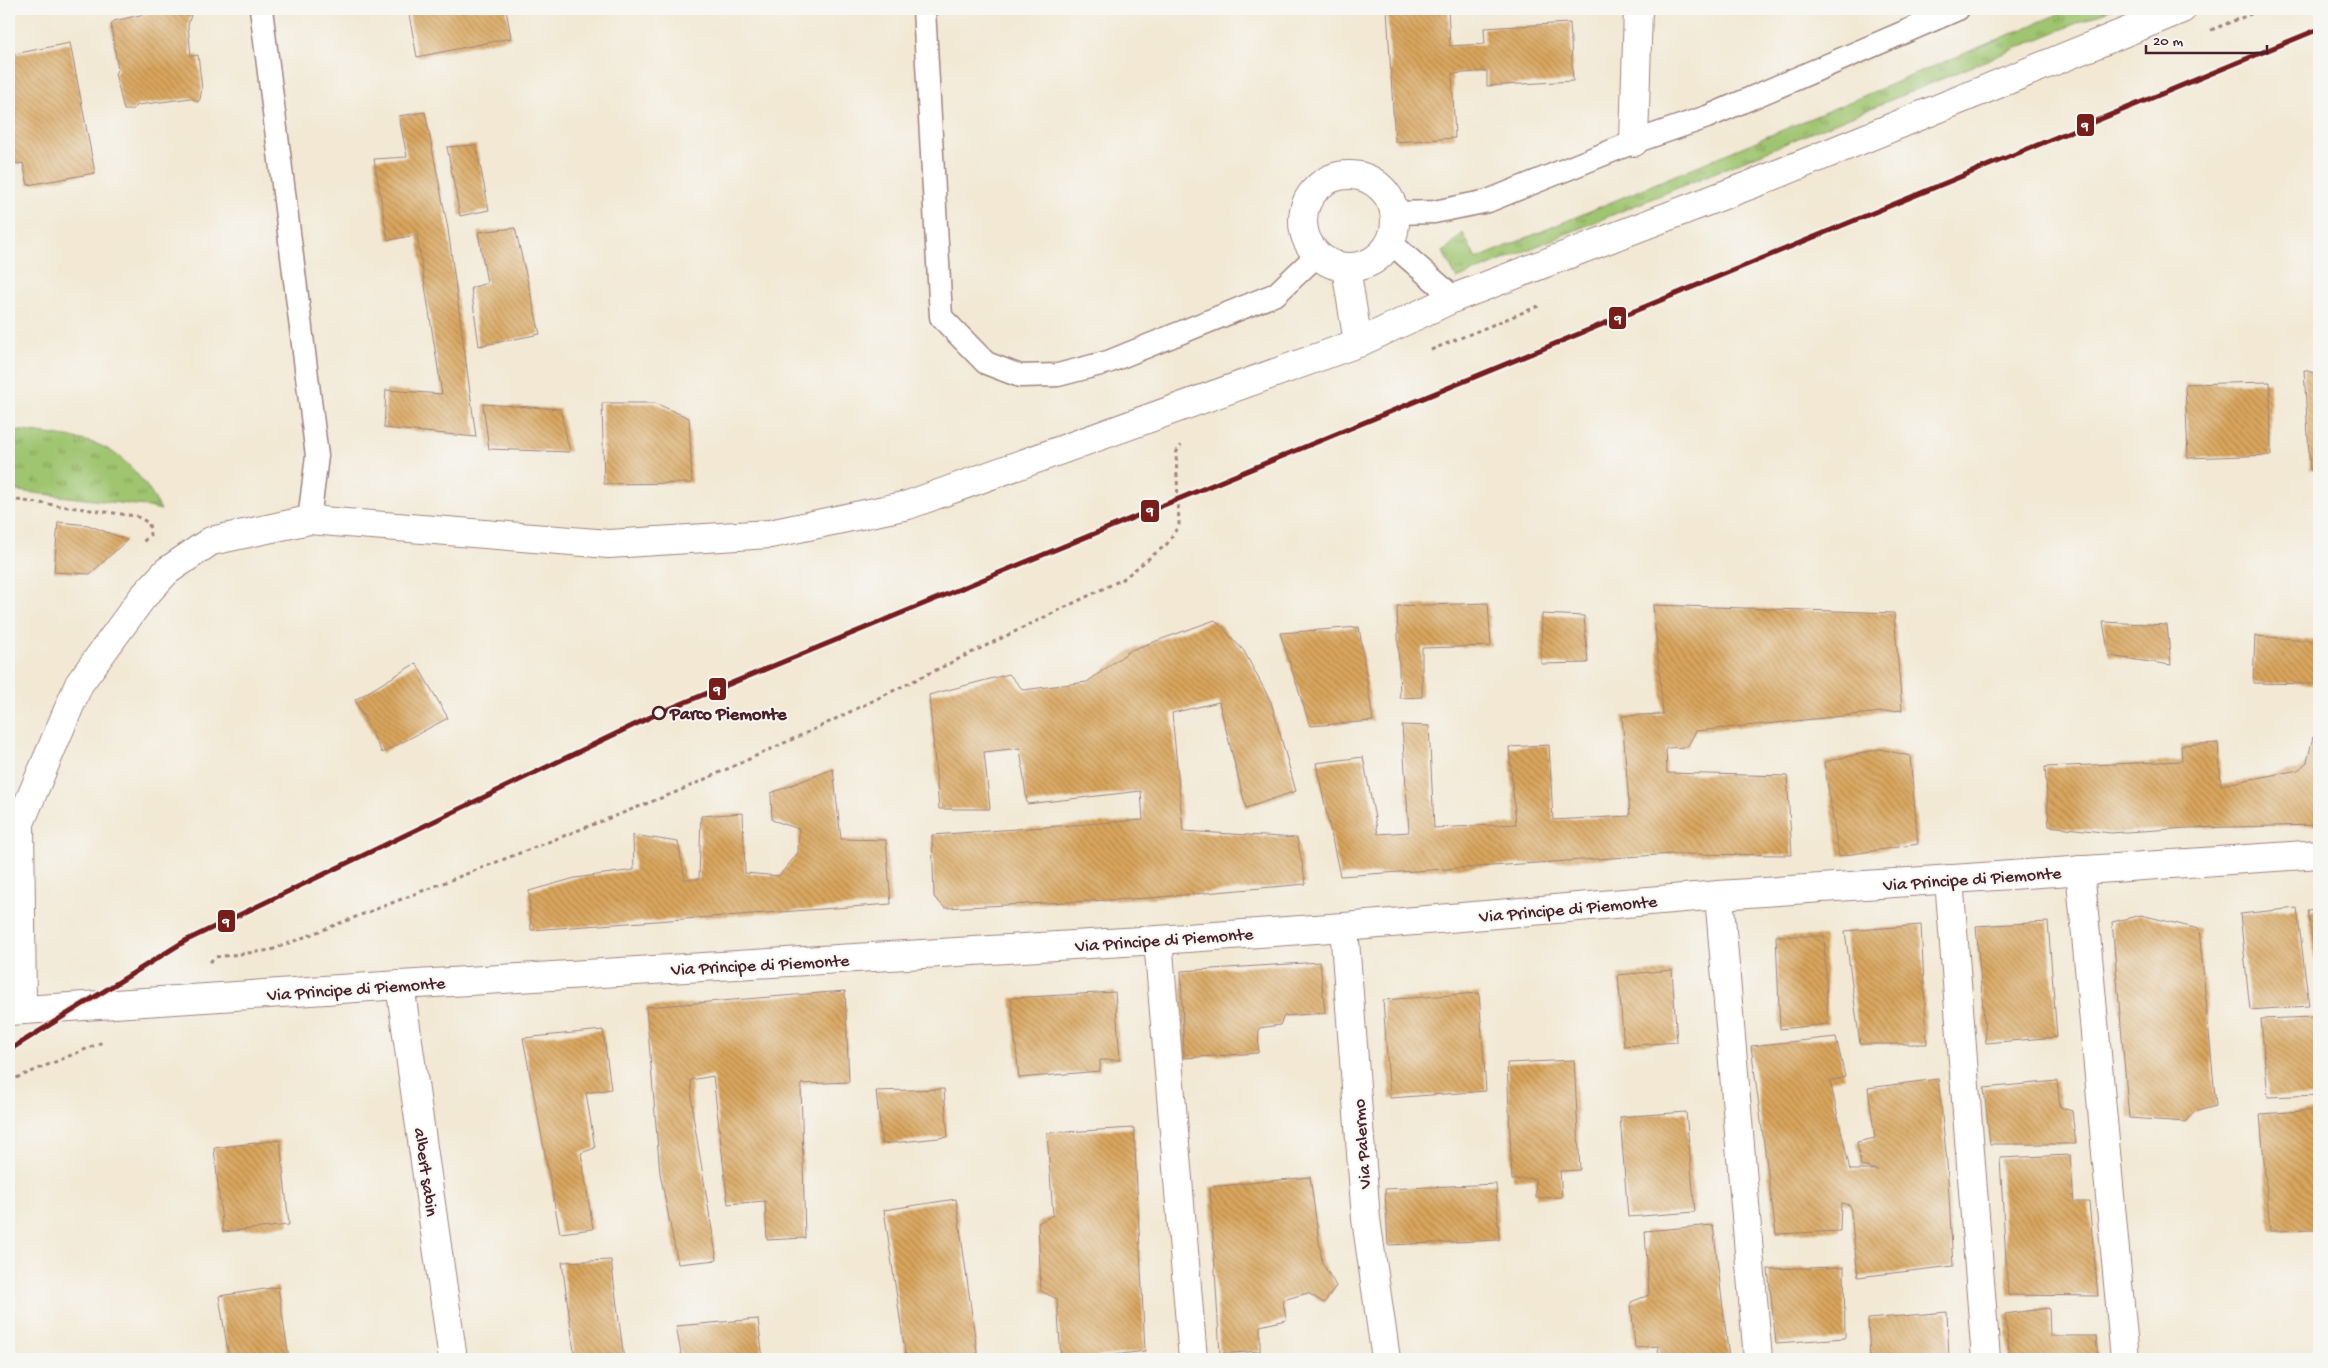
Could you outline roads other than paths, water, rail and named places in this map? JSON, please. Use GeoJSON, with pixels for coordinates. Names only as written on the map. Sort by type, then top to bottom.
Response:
{"type":"FeatureCollection","features":[{"type":"Feature","properties":{"kind":"street"},"geometry":{"type":"LineString","coordinates":[[1634,142],[1638,9]]}},
{"type":"Feature","properties":{"kind":"street"},"geometry":{"type":"LineString","coordinates":[[15,1011],[20,823],[79,684],[142,598],[167,571],[211,541],[309,520],[609,544],[770,534],[908,504],[1358,342],[1454,298],[1758,182],[2182,9]]}},
{"type":"Feature","properties":{"kind":"street"},"geometry":{"type":"LineString","coordinates":[[1342,175],[1356,175],[1370,179],[1382,188],[1391,199],[1396,214],[1396,229],[1391,243],[1383,254],[1372,262],[1360,267],[1346,268],[1330,264],[1317,255],[1306,237],[1303,215],[1307,201],[1316,189],[1328,180],[1342,175]]}},
{"type":"Feature","properties":{"kind":"street"},"geometry":{"type":"LineString","coordinates":[[1346,268],[1358,342]]}},
{"type":"Feature","properties":{"kind":"street","name":"Via Principe di Piemonte"},"geometry":{"type":"LineString","coordinates":[[15,1011],[400,985],[1158,940],[1344,927],[1719,895],[2319,854]]}},
{"type":"Feature","properties":{"kind":"street"},"geometry":{"type":"LineString","coordinates":[[2080,870],[2125,1359]]}},
{"type":"Feature","properties":{"kind":"street"},"geometry":{"type":"LineString","coordinates":[[1949,879],[1986,1359]]}},
{"type":"Feature","properties":{"kind":"street"},"geometry":{"type":"LineString","coordinates":[[1719,895],[1758,1359]]}},
{"type":"Feature","properties":{"kind":"street","name":"Via Palermo"},"geometry":{"type":"LineString","coordinates":[[1344,927],[1366,1219],[1386,1359]]}},
{"type":"Feature","properties":{"kind":"street"},"geometry":{"type":"LineString","coordinates":[[1158,940],[1193,1359]]}},
{"type":"Feature","properties":{"kind":"street","name":"albert sabin"},"geometry":{"type":"LineString","coordinates":[[400,985],[453,1359]]}},
{"type":"Feature","properties":{"kind":"lane"},"geometry":{"type":"LineString","coordinates":[[261,9],[317,456],[309,520]]}},
{"type":"Feature","properties":{"kind":"lane"},"geometry":{"type":"LineString","coordinates":[[924,9],[941,317],[986,363],[1020,376],[1058,375],[1108,362],[1276,294],[1317,255]]}},
{"type":"Feature","properties":{"kind":"lane"},"geometry":{"type":"LineString","coordinates":[[1396,214],[1434,212],[1488,200],[1634,142],[1707,117],[1958,9]]}},
{"type":"Feature","properties":{"kind":"lane"},"geometry":{"type":"LineString","coordinates":[[1391,243],[1454,298]]}},
{"type":"Feature","properties":{"kind":"place","name":"Parco Piemonte"},"geometry":{"type":"Point","coordinates":[659,713]}}]}
